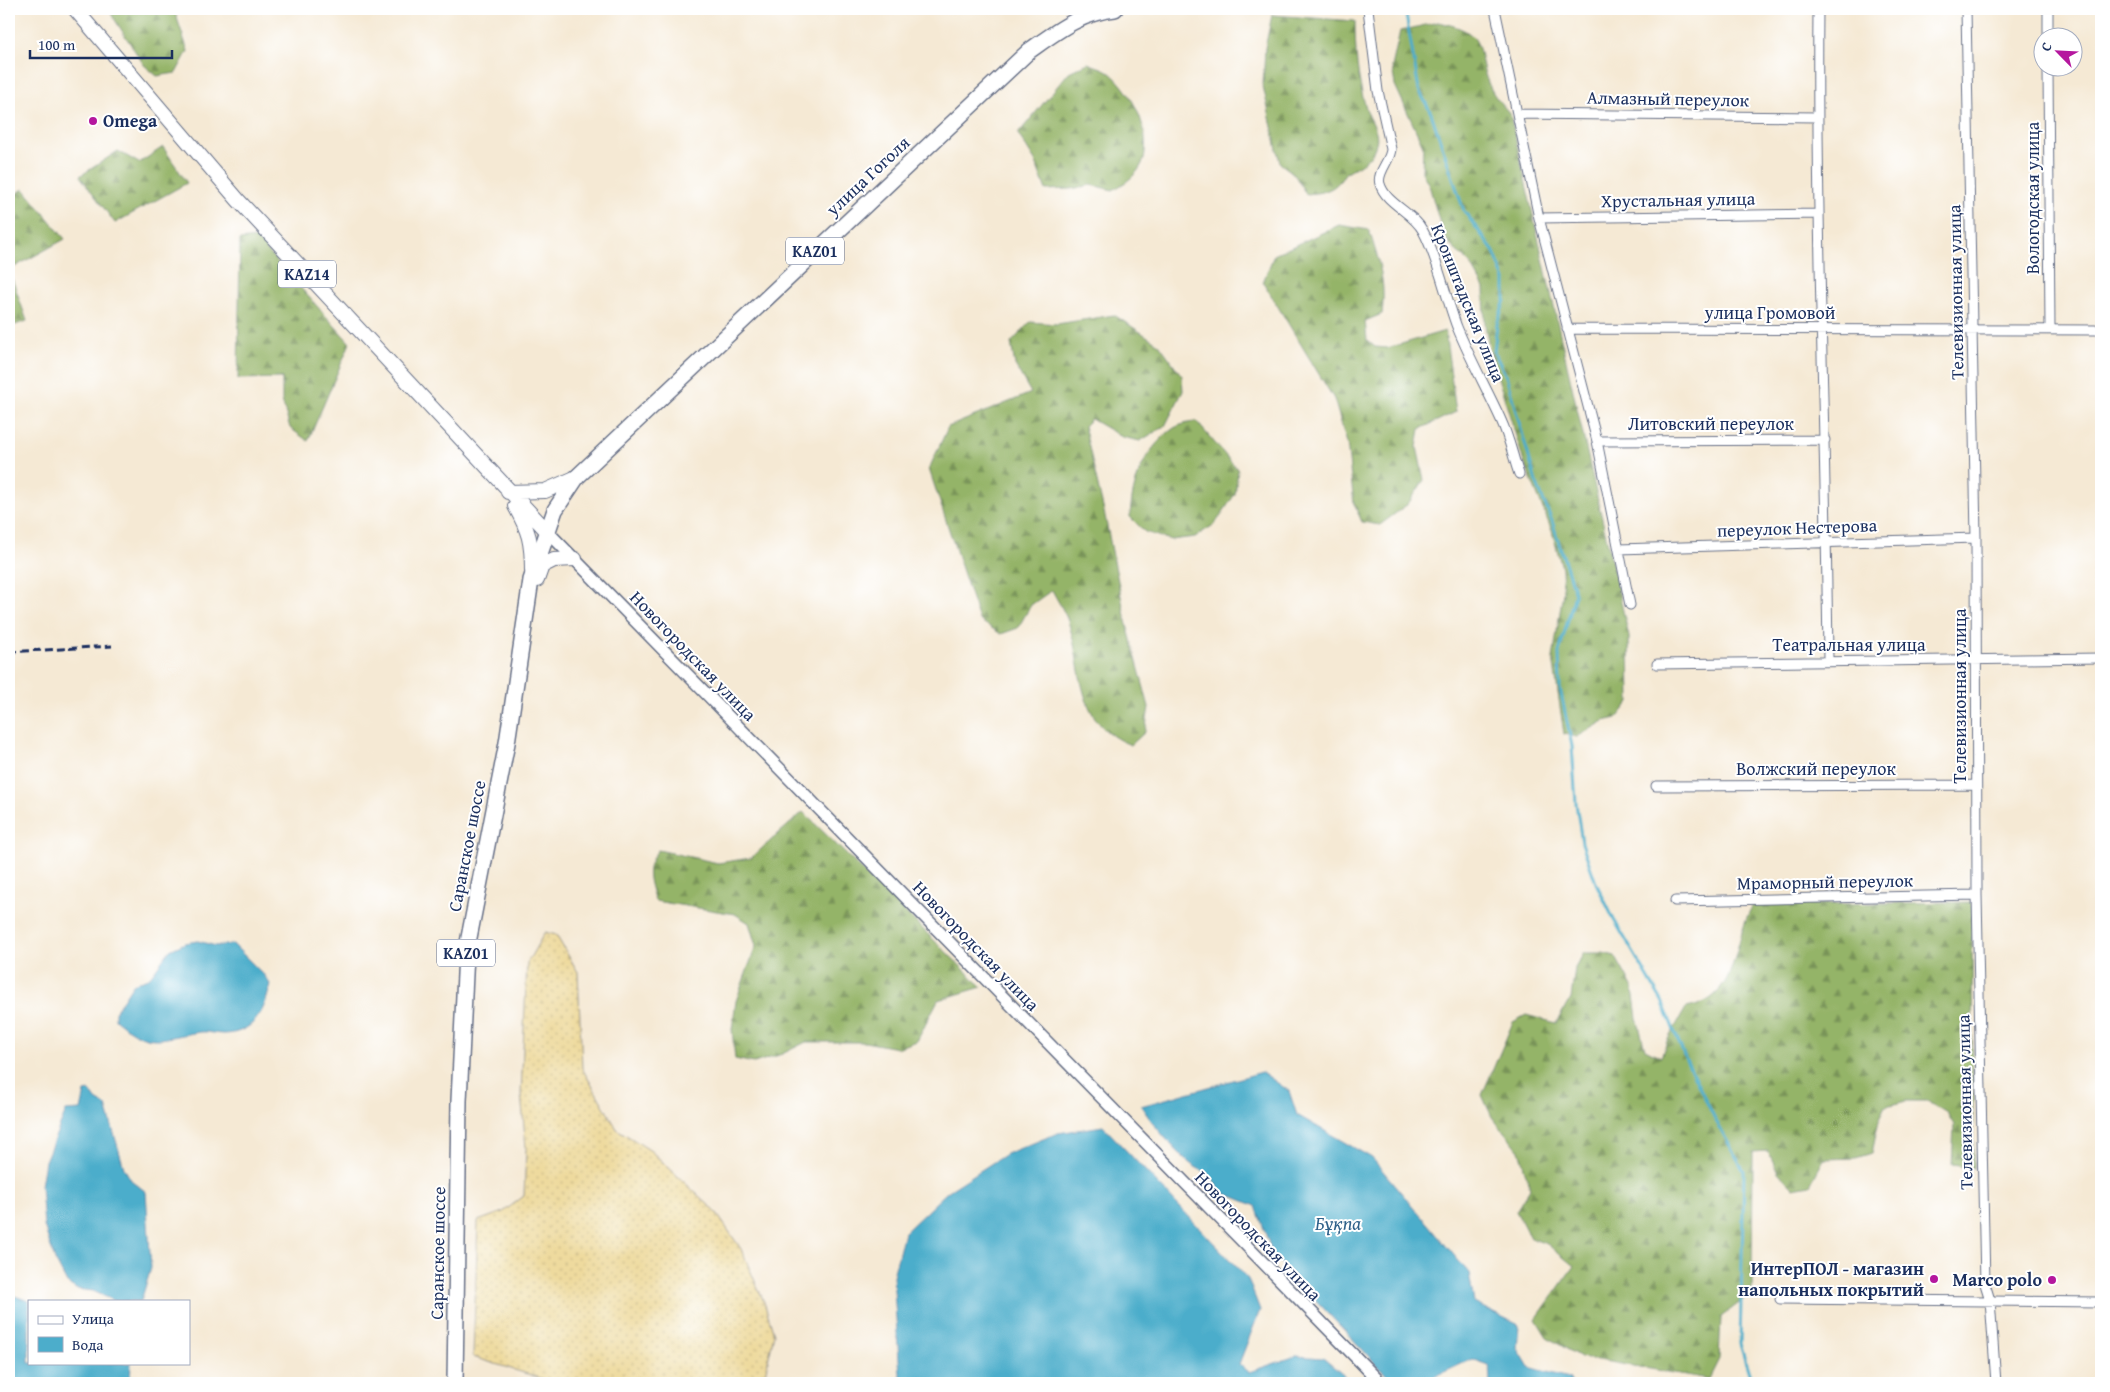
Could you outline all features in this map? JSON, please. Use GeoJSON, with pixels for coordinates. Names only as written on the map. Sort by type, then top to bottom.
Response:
{"type":"FeatureCollection","features":[{"type":"Feature","properties":{"kind":"highway","name":"улица Гоголя"},"geometry":{"type":"LineString","coordinates":[[547,531],[555,510],[577,477],[1029,51],[1066,25],[1097,11],[1115,9]]}},
{"type":"Feature","properties":{"kind":"highway","name":"Саранское шоссе"},"geometry":{"type":"LineString","coordinates":[[455,1383],[459,1101],[463,975],[469,929],[507,743],[531,580],[547,531]]}},
{"type":"Feature","properties":{"kind":"main road","name":"KAZ14"},"geometry":{"type":"LineString","coordinates":[[75,9],[220,180],[508,492],[547,531]]}},
{"type":"Feature","properties":{"kind":"main road"},"geometry":{"type":"LineString","coordinates":[[531,580],[532,546],[526,526],[508,492],[545,491],[577,477]]}},
{"type":"Feature","properties":{"kind":"main road"},"geometry":{"type":"LineString","coordinates":[[529,599],[542,566],[554,560],[575,559]]}},
{"type":"Feature","properties":{"kind":"street","name":"Кронштадская улица"},"geometry":{"type":"LineString","coordinates":[[1368,9],[1378,91],[1391,149],[1390,158],[1380,176],[1379,183],[1386,194],[1414,218],[1424,232],[1456,325],[1469,357],[1501,421],[1519,474]]}},
{"type":"Feature","properties":{"kind":"street"},"geometry":{"type":"LineString","coordinates":[[1494,9],[1539,218],[1597,441],[1630,605]]}},
{"type":"Feature","properties":{"kind":"street"},"geometry":{"type":"LineString","coordinates":[[1818,9],[1818,214],[1825,440],[1828,661]]}},
{"type":"Feature","properties":{"kind":"street","name":"Телевизионная улица"},"geometry":{"type":"LineString","coordinates":[[1966,9],[1976,538],[1976,895],[1985,1284],[1990,1300],[1996,1383]]}},
{"type":"Feature","properties":{"kind":"street"},"geometry":{"type":"LineString","coordinates":[[2048,9],[2048,28]]}},
{"type":"Feature","properties":{"kind":"street","name":"Вологодская улица"},"geometry":{"type":"LineString","coordinates":[[2048,78],[2050,329]]}},
{"type":"Feature","properties":{"kind":"street","name":"Алмазный переулок"},"geometry":{"type":"LineString","coordinates":[[1518,114],[1817,117]]}},
{"type":"Feature","properties":{"kind":"street","name":"Хрустальная улица"},"geometry":{"type":"LineString","coordinates":[[1539,218],[1818,214]]}},
{"type":"Feature","properties":{"kind":"street","name":"улица Громовой"},"geometry":{"type":"LineString","coordinates":[[1567,328],[2101,330]]}},
{"type":"Feature","properties":{"kind":"street","name":"Литовский переулок"},"geometry":{"type":"LineString","coordinates":[[1597,441],[1825,440]]}},
{"type":"Feature","properties":{"kind":"street","name":"Новогородская улица"},"geometry":{"type":"LineString","coordinates":[[547,531],[1381,1383]]}},
{"type":"Feature","properties":{"kind":"street","name":"переулок Нестерова"},"geometry":{"type":"LineString","coordinates":[[1619,549],[1976,538]]}},
{"type":"Feature","properties":{"kind":"street","name":"Театральная улица"},"geometry":{"type":"LineString","coordinates":[[1657,664],[2101,658]]}},
{"type":"Feature","properties":{"kind":"street","name":"Волжский переулок"},"geometry":{"type":"LineString","coordinates":[[1656,786],[1976,785]]}},
{"type":"Feature","properties":{"kind":"street","name":"Мраморный переулок"},"geometry":{"type":"LineString","coordinates":[[1675,901],[1976,895]]}},
{"type":"Feature","properties":{"kind":"street"},"geometry":{"type":"LineString","coordinates":[[1780,1299],[2101,1302]]}},
{"type":"Feature","properties":{"kind":"green space"},"geometry":{"type":"Polygon","coordinates":[[[108,9],[174,9],[188,51],[176,73],[157,76],[144,65],[108,9]]]}},
{"type":"Feature","properties":{"kind":"green space"},"geometry":{"type":"Polygon","coordinates":[[[1272,15],[1355,21],[1356,54],[1363,97],[1367,112],[1377,134],[1377,139],[1374,150],[1368,158],[1346,173],[1333,188],[1324,191],[1306,194],[1294,174],[1280,163],[1263,86],[1265,48],[1272,15]]]}},
{"type":"Feature","properties":{"kind":"green space"},"geometry":{"type":"Polygon","coordinates":[[[1438,22],[1455,26],[1474,38],[1478,45],[1491,89],[1510,114],[1629,637],[1630,702],[1617,718],[1604,721],[1577,737],[1564,734],[1553,658],[1563,592],[1562,568],[1552,531],[1524,462],[1490,352],[1485,325],[1484,288],[1470,263],[1452,247],[1443,234],[1429,185],[1422,172],[1423,146],[1395,85],[1392,67],[1400,31],[1438,22]]]}},
{"type":"Feature","properties":{"kind":"green space"},"geometry":{"type":"Polygon","coordinates":[[[1088,63],[1109,72],[1132,99],[1145,135],[1144,158],[1136,173],[1113,190],[1091,185],[1071,189],[1046,190],[1035,161],[1018,134],[1069,72],[1088,63]]]}},
{"type":"Feature","properties":{"kind":"green space"},"geometry":{"type":"Polygon","coordinates":[[[163,147],[187,183],[115,223],[80,176],[118,151],[139,163],[163,147]]]}},
{"type":"Feature","properties":{"kind":"green space"},"geometry":{"type":"Polygon","coordinates":[[[24,189],[65,239],[9,270],[9,197],[24,189]]]}},
{"type":"Feature","properties":{"kind":"green space"},"geometry":{"type":"Polygon","coordinates":[[[1339,225],[1369,230],[1379,262],[1383,291],[1382,314],[1365,321],[1367,340],[1375,347],[1388,348],[1445,331],[1456,412],[1420,429],[1417,447],[1424,480],[1408,504],[1380,525],[1362,522],[1354,504],[1347,443],[1334,399],[1263,282],[1274,255],[1339,225]]]}},
{"type":"Feature","properties":{"kind":"green space"},"geometry":{"type":"Polygon","coordinates":[[[256,238],[350,343],[308,441],[290,428],[282,401],[282,378],[238,379],[240,240],[256,238]]]}},
{"type":"Feature","properties":{"kind":"green space"},"geometry":{"type":"Polygon","coordinates":[[[9,270],[27,321],[9,327],[9,270]]]}},
{"type":"Feature","properties":{"kind":"green space"},"geometry":{"type":"Polygon","coordinates":[[[1114,315],[1159,344],[1182,376],[1183,391],[1165,426],[1140,441],[1122,437],[1091,419],[1084,426],[1105,516],[1126,621],[1149,707],[1145,732],[1131,745],[1113,736],[1099,724],[1090,709],[1084,693],[1068,621],[1052,590],[1031,605],[1018,628],[1001,634],[979,620],[929,469],[948,427],[1031,393],[1015,365],[1011,343],[1030,322],[1057,324],[1114,315]]]}},
{"type":"Feature","properties":{"kind":"green space"},"geometry":{"type":"Polygon","coordinates":[[[1196,421],[1238,470],[1235,494],[1215,524],[1195,537],[1171,540],[1145,532],[1130,517],[1137,479],[1147,456],[1164,436],[1174,428],[1196,421]]]}},
{"type":"Feature","properties":{"kind":"green space"},"geometry":{"type":"Polygon","coordinates":[[[803,812],[982,987],[938,1000],[917,1041],[897,1048],[865,1042],[806,1042],[782,1054],[754,1063],[735,1059],[732,1029],[736,1001],[756,946],[749,923],[735,914],[655,901],[649,880],[649,868],[658,850],[718,863],[751,858],[803,812]]]}},
{"type":"Feature","properties":{"kind":"green space"},"geometry":{"type":"Polygon","coordinates":[[[1972,902],[1973,1168],[1952,1165],[1954,1125],[1947,1113],[1927,1101],[1906,1101],[1886,1106],[1879,1120],[1872,1153],[1856,1158],[1824,1159],[1810,1185],[1793,1188],[1778,1172],[1768,1151],[1753,1152],[1752,1293],[1721,1317],[1719,1359],[1709,1379],[1580,1357],[1547,1337],[1536,1319],[1574,1266],[1547,1244],[1530,1238],[1516,1211],[1530,1188],[1519,1150],[1492,1117],[1482,1095],[1513,1022],[1526,1015],[1556,1023],[1571,998],[1575,968],[1584,953],[1603,953],[1615,956],[1633,988],[1637,1018],[1645,1049],[1661,1057],[1667,1041],[1686,1008],[1704,1003],[1717,993],[1726,981],[1746,920],[1753,905],[1972,902]]]}},
{"type":"Feature","properties":{"kind":"sand"},"geometry":{"type":"Polygon","coordinates":[[[545,932],[556,935],[578,972],[582,1068],[617,1129],[651,1151],[715,1211],[741,1249],[764,1302],[774,1334],[763,1383],[556,1383],[473,1357],[478,1221],[503,1212],[524,1196],[526,1148],[521,1094],[527,963],[545,932]]]}},
{"type":"Feature","properties":{"kind":"water"},"geometry":{"type":"Polygon","coordinates":[[[198,941],[216,946],[233,944],[264,975],[270,984],[261,1012],[250,1025],[233,1033],[200,1032],[155,1039],[138,1035],[115,1019],[115,1012],[133,984],[150,977],[170,950],[185,943],[198,941]]]}},
{"type":"Feature","properties":{"kind":"water","name":"Бұқпа"},"geometry":{"type":"Polygon","coordinates":[[[1262,1072],[1289,1091],[1297,1115],[1372,1158],[1469,1273],[1474,1303],[1519,1325],[1517,1347],[1529,1367],[1569,1378],[1572,1383],[1490,1383],[1489,1365],[1472,1359],[1421,1383],[1394,1383],[1273,1255],[1256,1206],[1219,1191],[1213,1179],[1186,1160],[1156,1127],[1141,1106],[1262,1072]]]}},
{"type":"Feature","properties":{"kind":"water"},"geometry":{"type":"Polygon","coordinates":[[[90,1091],[96,1100],[106,1106],[124,1168],[131,1180],[146,1192],[151,1268],[141,1300],[113,1300],[93,1291],[76,1289],[67,1283],[55,1260],[44,1226],[41,1186],[45,1161],[66,1111],[81,1110],[85,1092],[90,1091]]]}},
{"type":"Feature","properties":{"kind":"water"},"geometry":{"type":"Polygon","coordinates":[[[1103,1126],[1248,1279],[1260,1310],[1239,1364],[1249,1372],[1296,1356],[1323,1358],[1353,1383],[903,1383],[900,1374],[893,1276],[904,1233],[947,1192],[1006,1154],[1058,1133],[1103,1126]]]}},
{"type":"Feature","properties":{"kind":"water"},"geometry":{"type":"Polygon","coordinates":[[[9,1294],[28,1301],[28,1364],[131,1364],[130,1383],[9,1383],[9,1294]]]}},
{"type":"Feature","properties":{"kind":"waterway"},"geometry":{"type":"LineString","coordinates":[[1406,15],[1419,90],[1431,113],[1464,211],[1494,252],[1505,280],[1505,300],[1497,324],[1494,352],[1506,376],[1536,482],[1552,521],[1575,594],[1559,653],[1560,688],[1572,746],[1576,803],[1582,843],[1596,883],[1614,920],[1662,1001],[1686,1060],[1716,1121],[1744,1171],[1740,1344],[1752,1383]]}},
{"type":"Feature","properties":{"kind":"railway"},"geometry":{"type":"LineString","coordinates":[[9,652],[112,646]]}},
{"type":"Feature","properties":{"kind":"place","name":"Omega"},"geometry":{"type":"Point","coordinates":[93,121]}},
{"type":"Feature","properties":{"kind":"place","name":"ИнтерПОЛ - магазин напольных покрытий"},"geometry":{"type":"Point","coordinates":[1934,1279]}},
{"type":"Feature","properties":{"kind":"place","name":"Marco polo"},"geometry":{"type":"Point","coordinates":[2052,1280]}}]}
